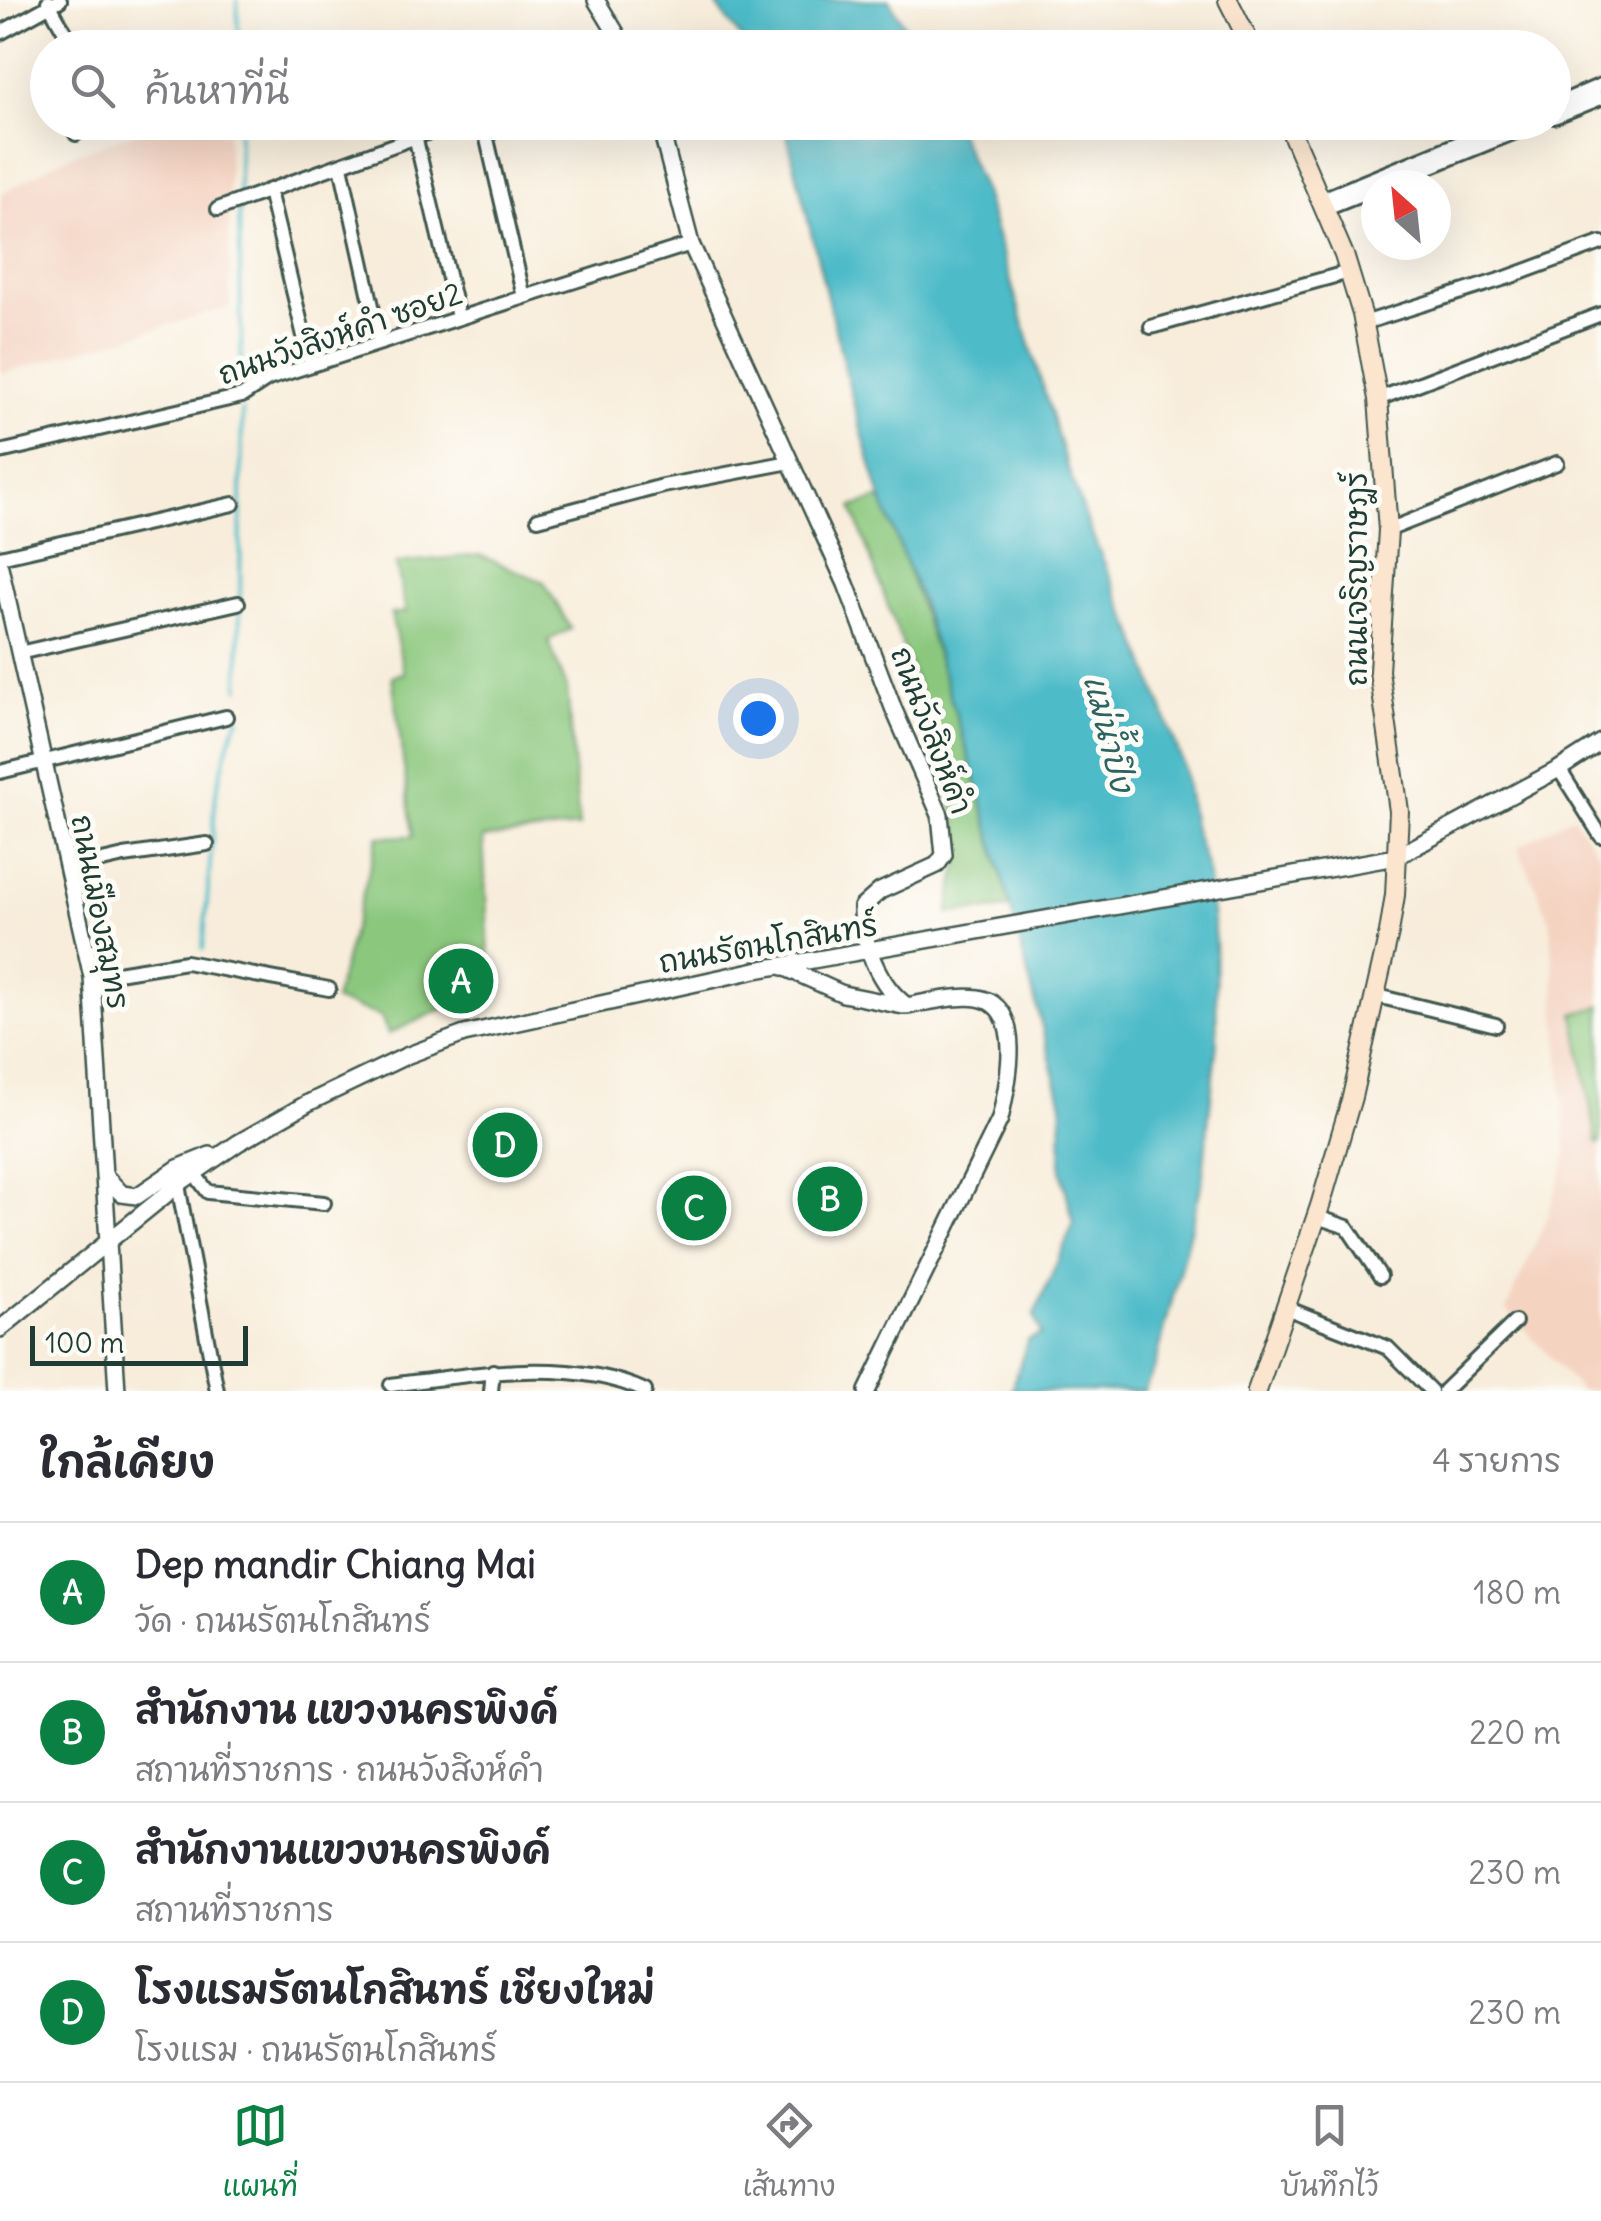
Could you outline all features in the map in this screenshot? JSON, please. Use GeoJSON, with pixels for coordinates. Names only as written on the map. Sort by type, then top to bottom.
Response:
{"type":"FeatureCollection","features":[{"type":"Feature","properties":{"kind":"main road"},"geometry":{"type":"LineString","coordinates":[[1228,0],[1243,30]]}},
{"type":"Feature","properties":{"kind":"main road","name":"ถนนเจริญราษฎร์"},"geometry":{"type":"LineString","coordinates":[[1256,1391],[1317,1216],[1352,1096],[1389,932],[1399,812],[1379,672],[1388,530],[1378,398],[1349,272],[1295,140]]}},
{"type":"Feature","properties":{"kind":"street"},"geometry":{"type":"LineString","coordinates":[[596,0],[615,30]]}},
{"type":"Feature","properties":{"kind":"street"},"geometry":{"type":"LineString","coordinates":[[0,33],[52,2],[65,30]]}},
{"type":"Feature","properties":{"kind":"street"},"geometry":{"type":"LineString","coordinates":[[1571,98],[1601,86]]}},
{"type":"Feature","properties":{"kind":"street"},"geometry":{"type":"LineString","coordinates":[[1571,110],[1601,98]]}},
{"type":"Feature","properties":{"kind":"street"},"geometry":{"type":"LineString","coordinates":[[218,209],[416,140],[458,317]]}},
{"type":"Feature","properties":{"kind":"street"},"geometry":{"type":"LineString","coordinates":[[487,140],[524,296]]}},
{"type":"Feature","properties":{"kind":"street","name":"ถนนวังสิงห์คำ"},"geometry":{"type":"LineString","coordinates":[[664,140],[691,244],[846,584],[894,710],[940,815],[944,855],[938,865],[880,892],[862,907],[871,952],[886,988],[907,1006]]}},
{"type":"Feature","properties":{"kind":"street"},"geometry":{"type":"LineString","coordinates":[[1324,204],[1469,140]]}},
{"type":"Feature","properties":{"kind":"street"},"geometry":{"type":"LineString","coordinates":[[1422,170],[1496,140]]}},
{"type":"Feature","properties":{"kind":"street"},"geometry":{"type":"LineString","coordinates":[[341,166],[380,342]]}},
{"type":"Feature","properties":{"kind":"street"},"geometry":{"type":"LineString","coordinates":[[269,191],[311,365]]}},
{"type":"Feature","properties":{"kind":"street"},"geometry":{"type":"LineString","coordinates":[[1324,204],[1361,193]]}},
{"type":"Feature","properties":{"kind":"street"},"geometry":{"type":"LineString","coordinates":[[1364,324],[1601,243]]}},
{"type":"Feature","properties":{"kind":"street","name":"ถนนวังสิงห์คำ ซอย2"},"geometry":{"type":"LineString","coordinates":[[0,452],[242,396],[268,379],[691,244]]}},
{"type":"Feature","properties":{"kind":"street"},"geometry":{"type":"LineString","coordinates":[[1151,327],[1349,272]]}},
{"type":"Feature","properties":{"kind":"street"},"geometry":{"type":"LineString","coordinates":[[1378,398],[1601,314]]}},
{"type":"Feature","properties":{"kind":"street"},"geometry":{"type":"LineString","coordinates":[[538,519],[662,486],[790,462]]}},
{"type":"Feature","properties":{"kind":"street"},"geometry":{"type":"LineString","coordinates":[[1388,530],[1557,463]]}},
{"type":"Feature","properties":{"kind":"street"},"geometry":{"type":"LineString","coordinates":[[0,557],[234,504]]}},
{"type":"Feature","properties":{"kind":"street","name":"ถนนเมืองสมุทร"},"geometry":{"type":"LineString","coordinates":[[0,567],[92,977],[116,1391]]}},
{"type":"Feature","properties":{"kind":"street"},"geometry":{"type":"LineString","coordinates":[[19,653],[238,604]]}},
{"type":"Feature","properties":{"kind":"street"},"geometry":{"type":"LineString","coordinates":[[0,772],[226,717]]}},
{"type":"Feature","properties":{"kind":"street","name":"ถนนรัตนโกสินทร์"},"geometry":{"type":"LineString","coordinates":[[0,1328],[178,1185],[238,1143],[308,1103],[406,1056],[464,1034],[781,966],[1396,857],[1601,742]]}},
{"type":"Feature","properties":{"kind":"street"},"geometry":{"type":"LineString","coordinates":[[1559,769],[1601,836]]}},
{"type":"Feature","properties":{"kind":"street"},"geometry":{"type":"LineString","coordinates":[[67,869],[207,844]]}},
{"type":"Feature","properties":{"kind":"street"},"geometry":{"type":"LineString","coordinates":[[92,977],[186,962],[329,989]]}},
{"type":"Feature","properties":{"kind":"street"},"geometry":{"type":"LineString","coordinates":[[781,966],[844,994],[907,1006],[979,998],[999,1010],[1005,1022],[1011,1062],[1000,1119],[867,1391]]}},
{"type":"Feature","properties":{"kind":"street"},"geometry":{"type":"LineString","coordinates":[[1373,995],[1496,1025]]}},
{"type":"Feature","properties":{"kind":"street"},"geometry":{"type":"LineString","coordinates":[[105,1176],[122,1194],[138,1196],[178,1168],[238,1143]]}},
{"type":"Feature","properties":{"kind":"street"},"geometry":{"type":"LineString","coordinates":[[194,1174],[208,1192],[324,1203]]}},
{"type":"Feature","properties":{"kind":"street"},"geometry":{"type":"LineString","coordinates":[[178,1185],[216,1391]]}},
{"type":"Feature","properties":{"kind":"street"},"geometry":{"type":"LineString","coordinates":[[1317,1216],[1346,1227],[1380,1276]]}},
{"type":"Feature","properties":{"kind":"street"},"geometry":{"type":"LineString","coordinates":[[1286,1308],[1388,1348],[1431,1391]]}},
{"type":"Feature","properties":{"kind":"street"},"geometry":{"type":"LineString","coordinates":[[1444,1391],[1515,1322]]}},
{"type":"Feature","properties":{"kind":"street"},"geometry":{"type":"LineString","coordinates":[[391,1386],[493,1371],[532,1370],[605,1378],[645,1391]]}},
{"type":"Feature","properties":{"kind":"street"},"geometry":{"type":"LineString","coordinates":[[490,1391],[493,1371]]}},
{"type":"Feature","properties":{"kind":"shaded area"},"geometry":{"type":"Polygon","coordinates":[[[114,140],[228,140],[230,307],[0,374],[0,195],[60,160],[114,140]]]}},
{"type":"Feature","properties":{"kind":"shaded area"},"geometry":{"type":"Polygon","coordinates":[[[1573,816],[1601,857],[1601,1391],[1581,1391],[1506,1309],[1545,1222],[1567,1157],[1550,920],[1518,847],[1573,816]]]}},
{"type":"Feature","properties":{"kind":"green space"},"geometry":{"type":"Polygon","coordinates":[[[881,498],[952,701],[1010,908],[948,913],[962,843],[925,707],[852,507],[881,498]]]}},
{"type":"Feature","properties":{"kind":"green space"},"geometry":{"type":"Polygon","coordinates":[[[479,555],[544,582],[571,629],[548,640],[567,688],[579,827],[483,838],[491,996],[440,1010],[388,1034],[381,1016],[334,1001],[378,837],[413,836],[392,676],[404,673],[391,614],[406,612],[396,563],[479,555]]]}},
{"type":"Feature","properties":{"kind":"green space"},"geometry":{"type":"Polygon","coordinates":[[[1601,1006],[1601,1143],[1597,1143],[1574,1014],[1601,1006]]]}},
{"type":"Feature","properties":{"kind":"water"},"geometry":{"type":"Polygon","coordinates":[[[713,0],[889,0],[907,30],[735,30],[713,0]]]}},
{"type":"Feature","properties":{"kind":"water","name":"แม่น้ำปิง"},"geometry":{"type":"Polygon","coordinates":[[[788,140],[962,140],[984,193],[1064,457],[1184,767],[1193,827],[1207,869],[1215,940],[1217,1041],[1202,1183],[1155,1367],[1144,1391],[1011,1391],[1028,1340],[1041,1335],[1034,1316],[1074,1223],[1061,1171],[1062,1103],[979,789],[920,598],[881,498],[788,140]]]}},
{"type":"Feature","properties":{"kind":"waterway"},"geometry":{"type":"LineString","coordinates":[[237,0],[238,30]]}},
{"type":"Feature","properties":{"kind":"waterway"},"geometry":{"type":"LineString","coordinates":[[239,140],[239,193]]}},
{"type":"Feature","properties":{"kind":"waterway"},"geometry":{"type":"LineString","coordinates":[[239,209],[242,383]]}},
{"type":"Feature","properties":{"kind":"waterway"},"geometry":{"type":"LineString","coordinates":[[239,688],[242,410]]}},
{"type":"Feature","properties":{"kind":"waterway"},"geometry":{"type":"LineString","coordinates":[[203,949],[216,793],[239,718]]}},
{"type":"Feature","properties":{"kind":"place","name":"Dep mandir Chiang Mai"},"geometry":{"type":"Point","coordinates":[461,981]}},
{"type":"Feature","properties":{"kind":"place","name":"โรงแรมรัตนโกสินทร์ เชียงใหม่"},"geometry":{"type":"Point","coordinates":[505,1145]}},
{"type":"Feature","properties":{"kind":"place","name":"สำนักงาน แขวงนครพิงค์"},"geometry":{"type":"Point","coordinates":[830,1199]}},
{"type":"Feature","properties":{"kind":"place","name":"สำนักงานแขวงนครพิงค์"},"geometry":{"type":"Point","coordinates":[694,1208]}}]}
